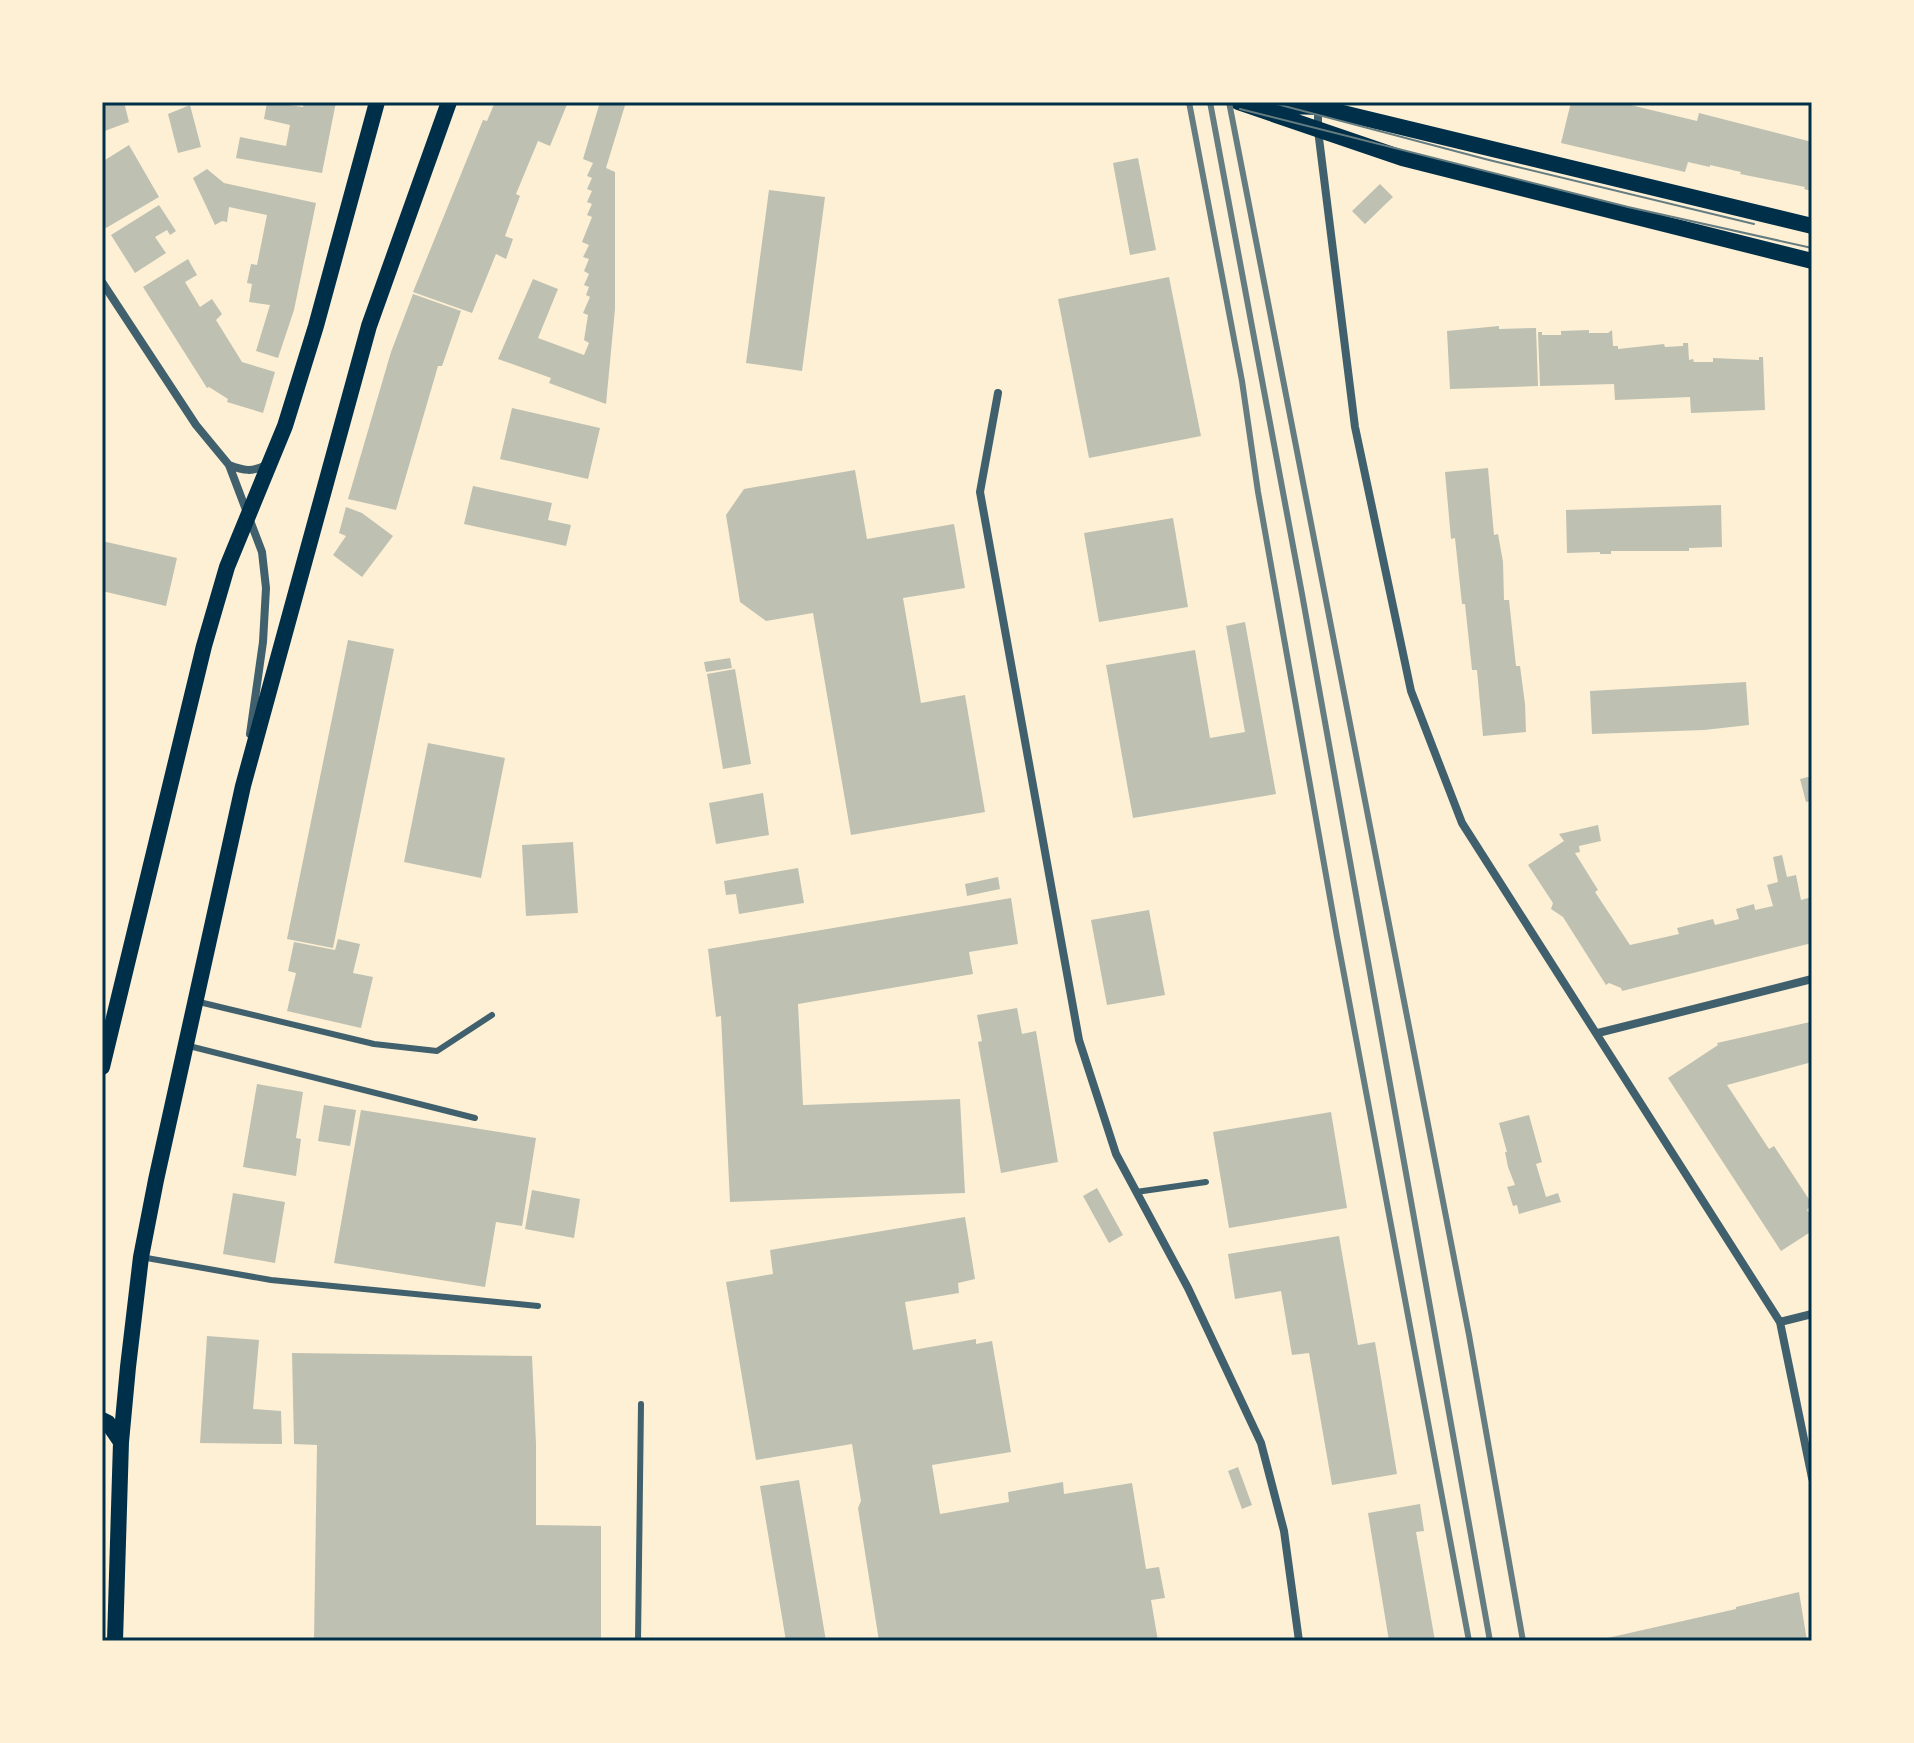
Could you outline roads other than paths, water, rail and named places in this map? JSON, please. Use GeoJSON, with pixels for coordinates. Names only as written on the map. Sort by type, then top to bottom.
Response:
{"type":"FeatureCollection","features":[{"type":"Feature","properties":{"kind":"main road"},"geometry":{"type":"LineString","coordinates":[[102,1067],[204,646],[227,567],[285,426],[316,326],[377,102]]}},
{"type":"Feature","properties":{"kind":"main road"},"geometry":{"type":"LineString","coordinates":[[115,1641],[121,1442],[141,1257],[195,1001],[243,786],[369,326],[449,102]]}},
{"type":"Feature","properties":{"kind":"main road"},"geometry":{"type":"LineString","coordinates":[[1244,104],[1318,104],[1812,226]]}},
{"type":"Feature","properties":{"kind":"main road"},"geometry":{"type":"LineString","coordinates":[[1244,104],[1402,158],[1812,261]]}},
{"type":"Feature","properties":{"kind":"main road"},"geometry":{"type":"LineString","coordinates":[[102,1420],[108,1423],[121,1442]]}},
{"type":"Feature","properties":{"kind":"street"},"geometry":{"type":"LineString","coordinates":[[1318,104],[1318,130],[1355,427],[1411,691],[1462,823],[1780,1322],[1812,1478]]}},
{"type":"Feature","properties":{"kind":"street"},"geometry":{"type":"LineString","coordinates":[[102,282],[196,425],[229,465],[262,552],[266,588],[263,642],[243,786]]}},
{"type":"Feature","properties":{"kind":"street"},"geometry":{"type":"LineString","coordinates":[[998,393],[980,492],[1079,1040],[1116,1154],[1188,1288],[1261,1443],[1284,1531],[1299,1641]]}},
{"type":"Feature","properties":{"kind":"street"},"geometry":{"type":"LineString","coordinates":[[229,465],[244,471],[270,463]]}},
{"type":"Feature","properties":{"kind":"street"},"geometry":{"type":"LineString","coordinates":[[1598,1033],[1812,979]]}},
{"type":"Feature","properties":{"kind":"street"},"geometry":{"type":"LineString","coordinates":[[1780,1322],[1812,1314]]}},
{"type":"Feature","properties":{"kind":"lane"},"geometry":{"type":"LineString","coordinates":[[195,1001],[374,1044],[437,1051],[492,1015]]}},
{"type":"Feature","properties":{"kind":"lane"},"geometry":{"type":"LineString","coordinates":[[186,1046],[475,1118]]}},
{"type":"Feature","properties":{"kind":"lane"},"geometry":{"type":"LineString","coordinates":[[1136,1192],[1206,1182]]}},
{"type":"Feature","properties":{"kind":"lane"},"geometry":{"type":"LineString","coordinates":[[141,1257],[271,1280],[538,1306]]}},
{"type":"Feature","properties":{"kind":"lane"},"geometry":{"type":"LineString","coordinates":[[638,1641],[641,1404]]}},
{"type":"Feature","properties":{"kind":"tram line"},"geometry":{"type":"LineString","coordinates":[[1269,102],[1489,160],[1754,224]]}},
{"type":"Feature","properties":{"kind":"tram line"},"geometry":{"type":"LineString","coordinates":[[1240,109],[1628,207],[1812,248]]}},
{"type":"Feature","properties":{"kind":"railway"},"geometry":{"type":"LineString","coordinates":[[1189,102],[1242,381],[1258,492],[1337,937],[1469,1641]]}},
{"type":"Feature","properties":{"kind":"railway"},"geometry":{"type":"LineString","coordinates":[[1210,102],[1302,594],[1490,1641]]}},
{"type":"Feature","properties":{"kind":"railway"},"geometry":{"type":"LineString","coordinates":[[1229,102],[1469,1335],[1523,1641]]}}]}
